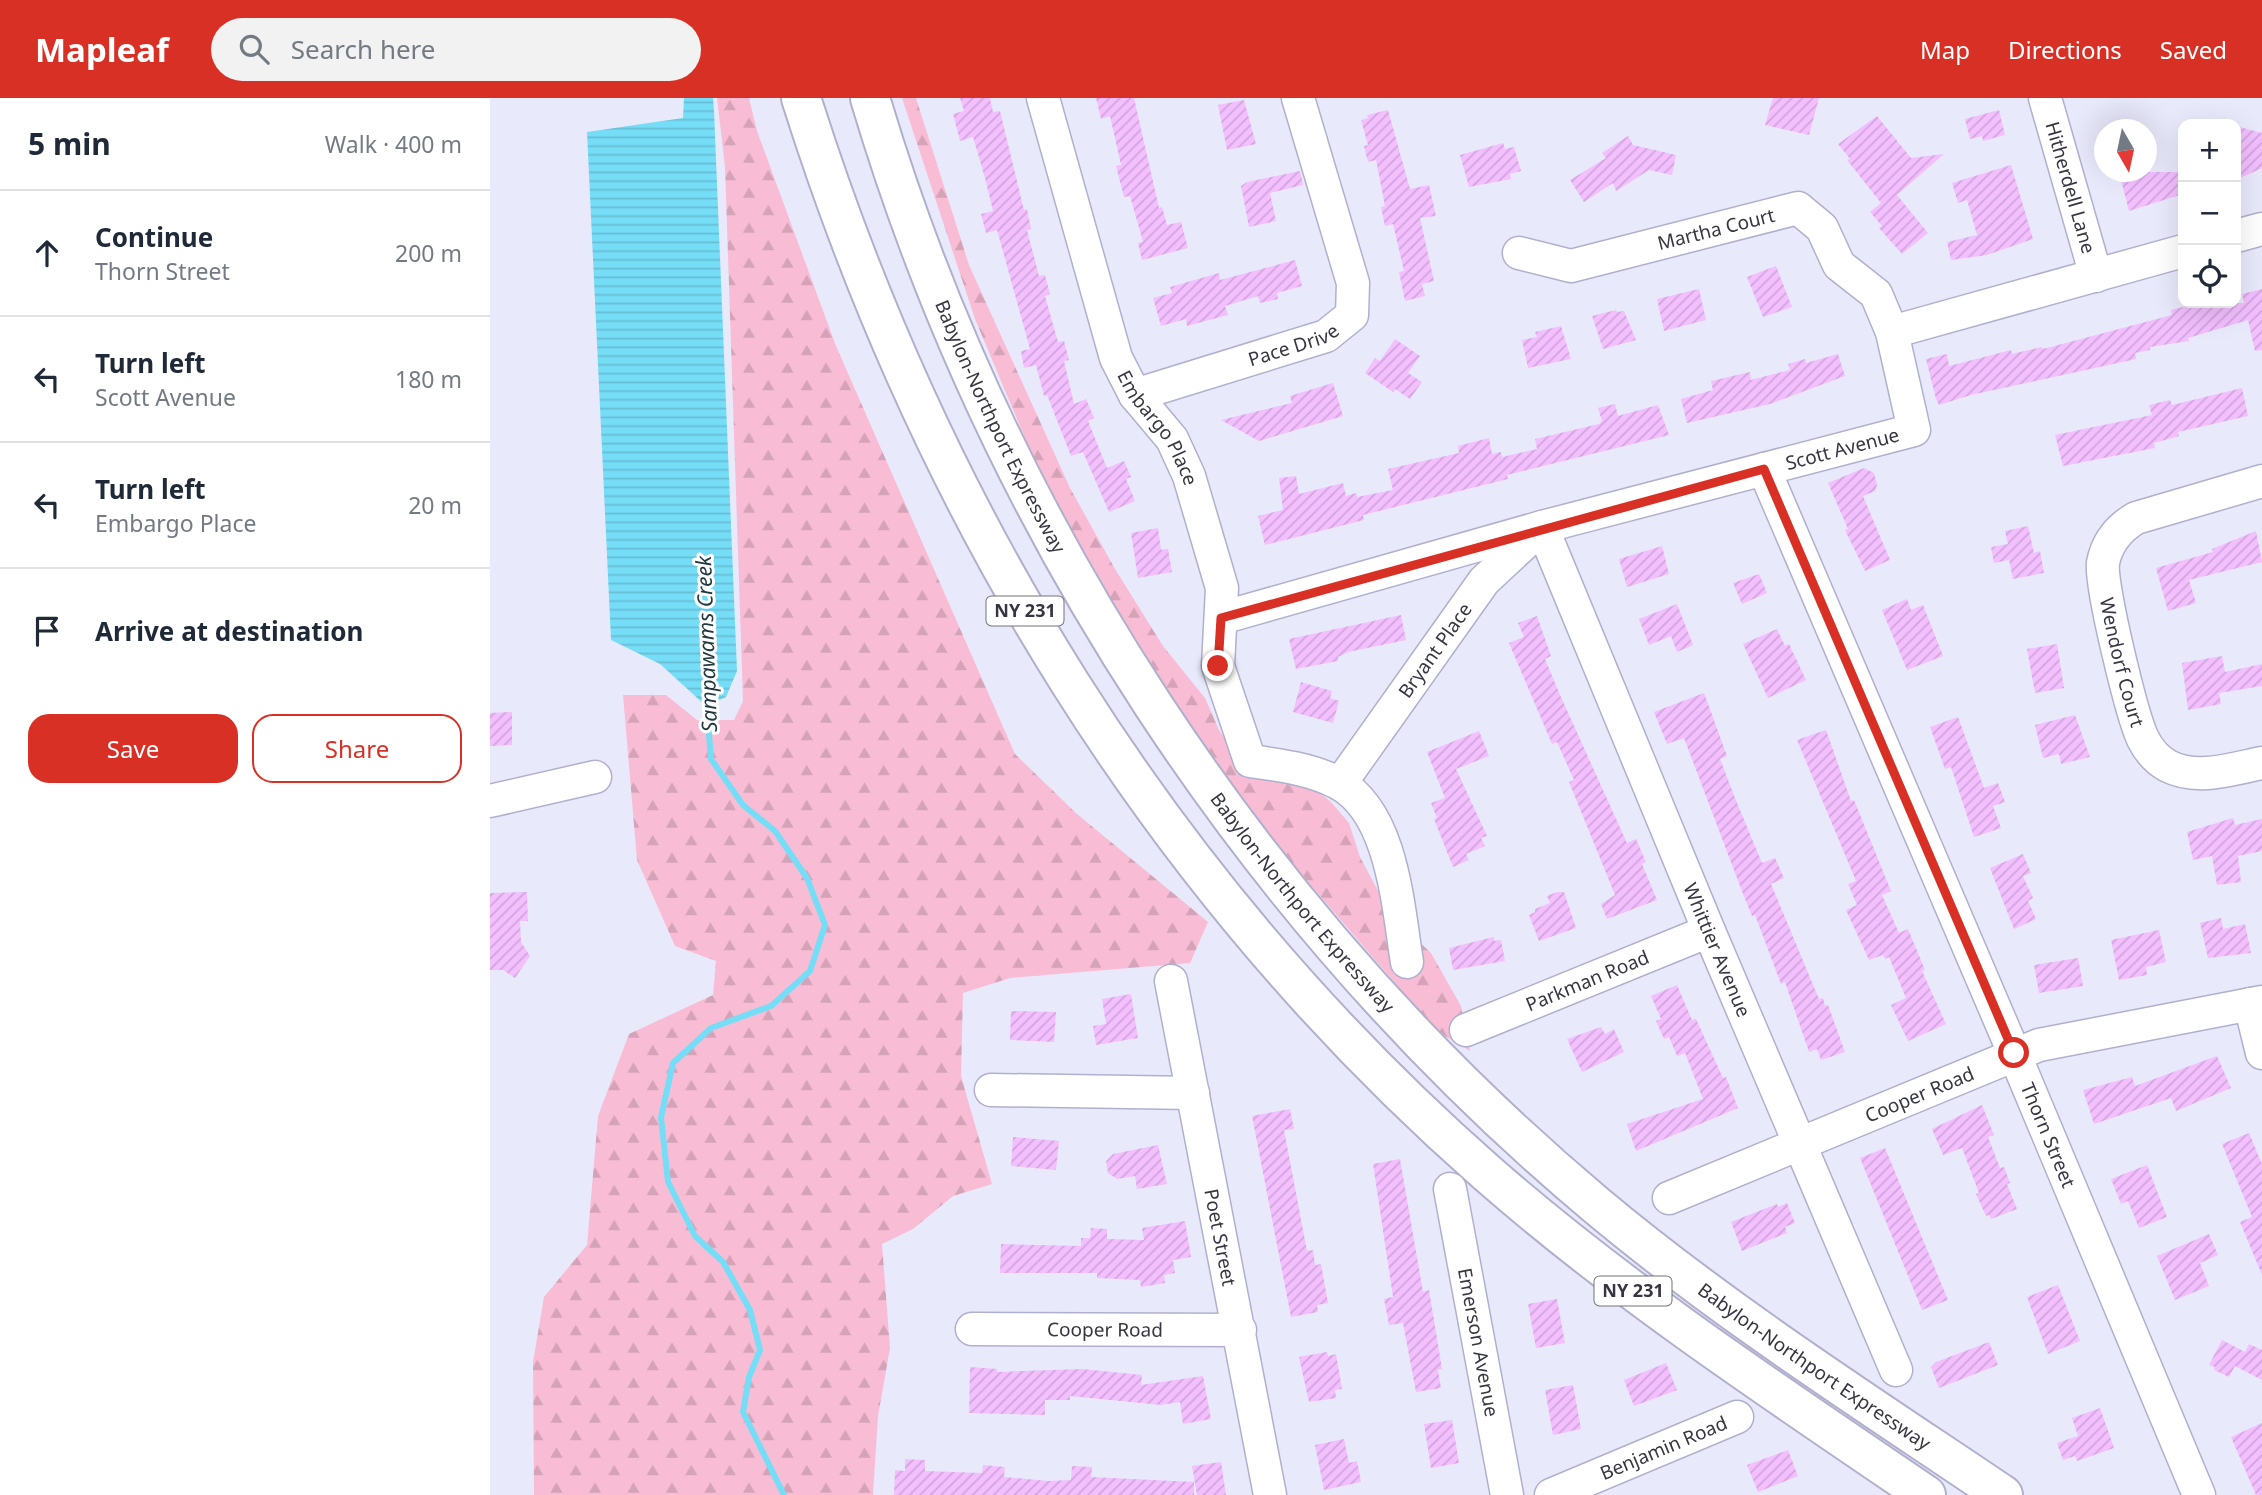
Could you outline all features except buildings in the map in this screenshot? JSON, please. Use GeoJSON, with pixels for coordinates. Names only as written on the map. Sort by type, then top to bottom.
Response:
{"type":"FeatureCollection","features":[{"type":"Feature","properties":{"kind":"main road","name":"NY 231"},"geometry":{"type":"LineString","coordinates":[[800,98],[837,209],[879,319],[927,426],[980,531],[1083,706],[1208,877],[1355,1047],[1488,1174],[1673,1322],[1926,1495]]}},
{"type":"Feature","properties":{"kind":"main road","name":"Babylon-Northport Expressway"},"geometry":{"type":"LineString","coordinates":[[870,98],[938,291],[985,401],[1036,507],[1156,708],[1223,804],[1294,896],[1423,1043],[1505,1123],[1596,1204],[1736,1312],[2003,1495]]}},
{"type":"Feature","properties":{"kind":"street","name":"Embargo Place"},"geometry":{"type":"LineString","coordinates":[[1043,98],[1116,358],[1135,395],[1172,439],[1189,476],[1222,588],[1218,666],[1250,761],[1307,771],[1340,784]]}},
{"type":"Feature","properties":{"kind":"street","name":"Pace Drive"},"geometry":{"type":"LineString","coordinates":[[1135,395],[1326,336],[1352,315],[1353,283],[1298,98]]}},
{"type":"Feature","properties":{"kind":"street","name":"Hitherdell Lane"},"geometry":{"type":"LineString","coordinates":[[2045,98],[2096,276]]}},
{"type":"Feature","properties":{"kind":"street","name":"Martha Court"},"geometry":{"type":"LineString","coordinates":[[1520,253],[1571,266],[1798,208],[1822,228],[1839,265],[1876,294],[1892,332]]}},
{"type":"Feature","properties":{"kind":"street"},"geometry":{"type":"LineString","coordinates":[[2241,235],[2262,229]]}},
{"type":"Feature","properties":{"kind":"street"},"geometry":{"type":"LineString","coordinates":[[1892,332],[2178,252]]}},
{"type":"Feature","properties":{"kind":"street","name":"Scott Avenue"},"geometry":{"type":"LineString","coordinates":[[1221,618],[1542,527],[1914,430],[1892,332]]}},
{"type":"Feature","properties":{"kind":"street","name":"Thorn Street"},"geometry":{"type":"LineString","coordinates":[[1764,469],[2014,1053],[2199,1495]]}},
{"type":"Feature","properties":{"kind":"street","name":"Wendorf Court"},"geometry":{"type":"LineString","coordinates":[[2262,481],[2137,518],[2113,538],[2103,565],[2104,584],[2139,727],[2152,754],[2180,771],[2214,772],[2262,763]]}},
{"type":"Feature","properties":{"kind":"street","name":"Bryant Place"},"geometry":{"type":"LineString","coordinates":[[1340,784],[1485,581],[1542,527]]}},
{"type":"Feature","properties":{"kind":"street","name":"Whittier Avenue"},"geometry":{"type":"LineString","coordinates":[[1542,527],[1709,932],[1896,1370]]}},
{"type":"Feature","properties":{"kind":"street"},"geometry":{"type":"LineString","coordinates":[[490,801],[595,777]]}},
{"type":"Feature","properties":{"kind":"street"},"geometry":{"type":"LineString","coordinates":[[1340,784],[1366,809],[1380,835],[1394,875],[1407,962]]}},
{"type":"Feature","properties":{"kind":"street","name":"Parkman Road"},"geometry":{"type":"LineString","coordinates":[[1466,1030],[1709,932]]}},
{"type":"Feature","properties":{"kind":"street","name":"Poet Street"},"geometry":{"type":"LineString","coordinates":[[1171,981],[1270,1495]]}},
{"type":"Feature","properties":{"kind":"street"},"geometry":{"type":"LineString","coordinates":[[2256,1003],[2262,1053]]}},
{"type":"Feature","properties":{"kind":"street","name":"Cooper Road"},"geometry":{"type":"LineString","coordinates":[[1669,1198],[2014,1053],[2039,1045],[2256,1003]]}},
{"type":"Feature","properties":{"kind":"street"},"geometry":{"type":"LineString","coordinates":[[991,1090],[1193,1093]]}},
{"type":"Feature","properties":{"kind":"street","name":"Emerson Avenue"},"geometry":{"type":"LineString","coordinates":[[1450,1189],[1507,1495]]}},
{"type":"Feature","properties":{"kind":"street","name":"Cooper Road"},"geometry":{"type":"LineString","coordinates":[[972,1329],[1240,1330]]}},
{"type":"Feature","properties":{"kind":"street","name":"Benjamin Road"},"geometry":{"type":"LineString","coordinates":[[1551,1495],[1737,1417]]}},
{"type":"Feature","properties":{"kind":"green space"},"geometry":{"type":"Polygon","coordinates":[[[717,98],[749,98],[757,131],[836,346],[1015,754],[1077,814],[1208,922],[1190,963],[1010,978],[963,993],[961,1076],[992,1184],[953,1196],[913,1229],[882,1244],[890,1348],[878,1416],[873,1495],[534,1495],[533,1362],[544,1297],[587,1245],[598,1116],[629,1034],[713,995],[716,961],[675,946],[637,860],[623,695],[666,695],[697,720],[734,720],[743,701],[725,167],[717,98]]]}},
{"type":"Feature","properties":{"kind":"green space"},"geometry":{"type":"Polygon","coordinates":[[[902,98],[916,98],[969,265],[1070,488],[1115,569],[1163,646],[1205,698],[1219,730],[1238,758],[1302,778],[1331,802],[1349,823],[1360,857],[1391,915],[1431,953],[1461,1006],[1470,1051],[1440,1033],[1419,1011],[1278,847],[1198,745],[1108,609],[1027,443],[975,319],[902,98]]]}},
{"type":"Feature","properties":{"kind":"water"},"geometry":{"type":"Polygon","coordinates":[[[684,98],[713,98],[737,671],[726,697],[706,706],[660,664],[611,640],[587,132],[683,118],[684,98]]]}},
{"type":"Feature","properties":{"kind":"waterway","name":"Sampawams Creek"},"geometry":{"type":"LineString","coordinates":[[706,699],[711,759],[743,805],[775,831],[807,878],[825,925],[810,971],[771,1006],[711,1028],[673,1063],[661,1117],[668,1182],[695,1236],[723,1262],[750,1310],[760,1350],[749,1377],[743,1412],[784,1495]]}},
{"type":"Feature","properties":{"kind":"route"},"geometry":{"type":"LineString","coordinates":[[1218,666],[1221,618],[1542,527],[1764,469],[2014,1053]]}}]}
